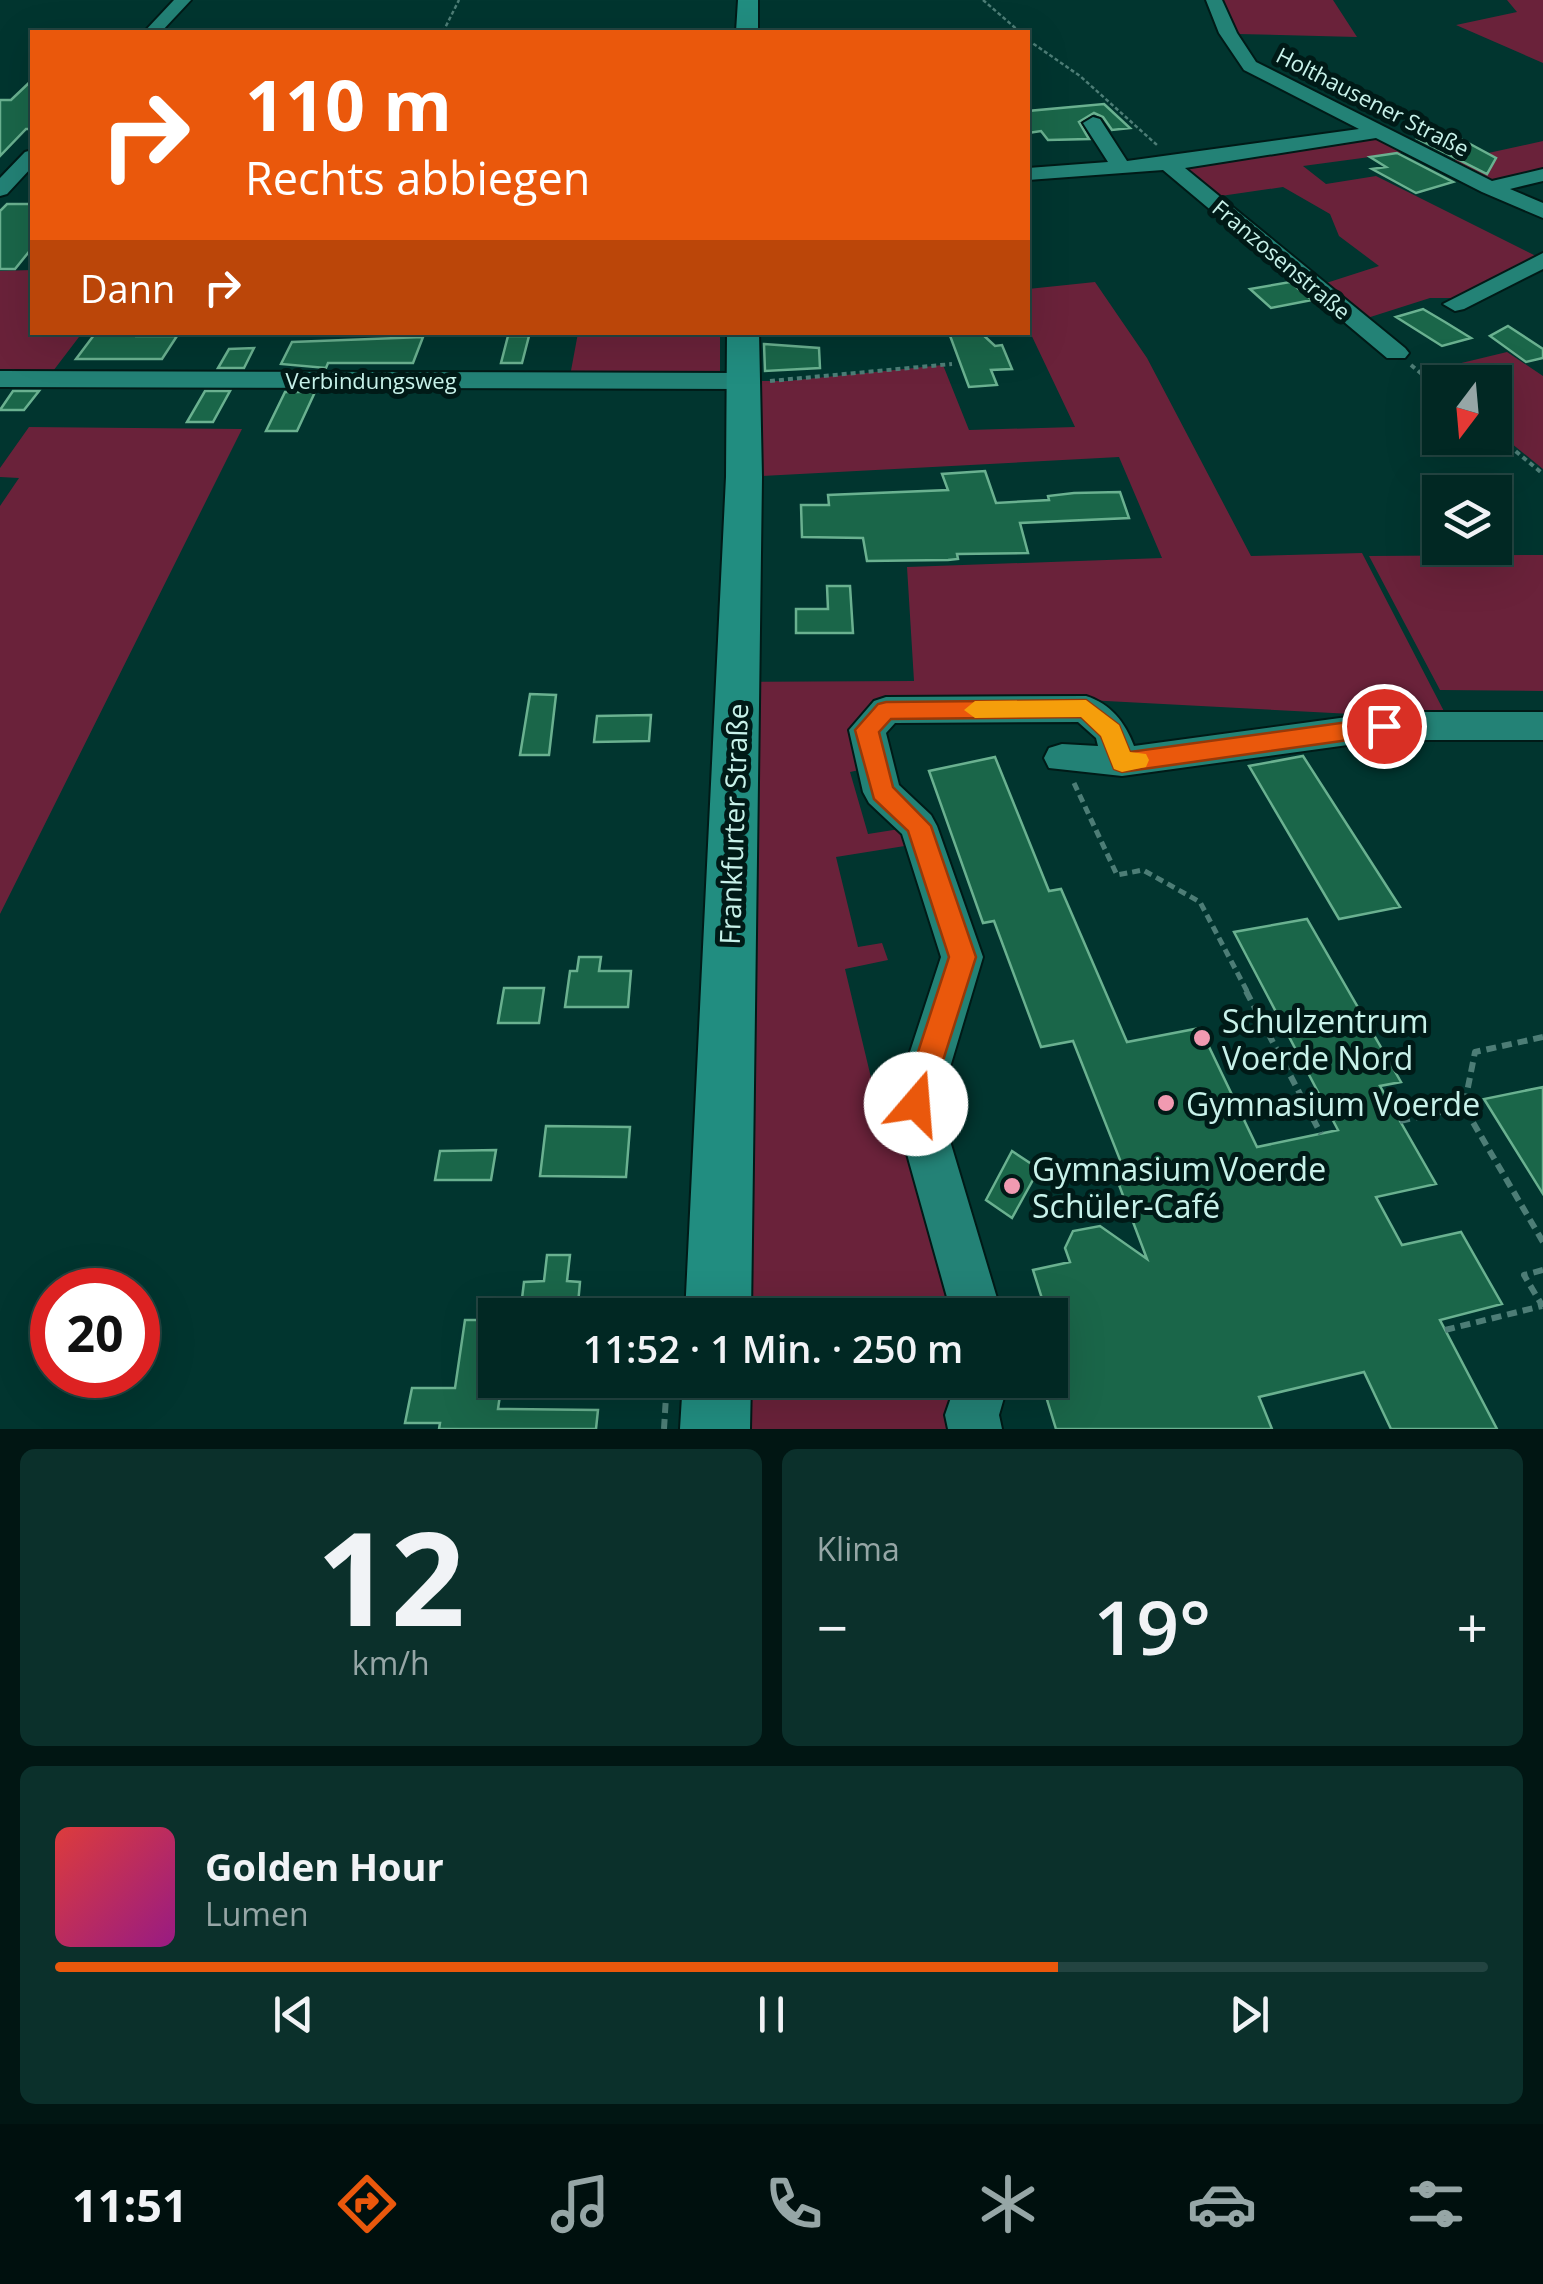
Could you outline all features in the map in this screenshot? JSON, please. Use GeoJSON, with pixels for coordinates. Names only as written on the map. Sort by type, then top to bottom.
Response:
{"type":"FeatureCollection","features":[{"type":"Feature","properties":{"kind":"main road"},"geometry":{"type":"LineString","coordinates":[[747,30],[748,0]]}},
{"type":"Feature","properties":{"kind":"main road","name":"Frankfurter Straße"},"geometry":{"type":"LineString","coordinates":[[719,1298],[744,477],[744,335]]}},
{"type":"Feature","properties":{"kind":"main road"},"geometry":{"type":"LineString","coordinates":[[715,1429],[716,1398]]}},
{"type":"Feature","properties":{"kind":"street"},"geometry":{"type":"LineString","coordinates":[[154,30],[183,0]]}},
{"type":"Feature","properties":{"kind":"street","name":"Holthausener Straße"},"geometry":{"type":"LineString","coordinates":[[1214,0],[1235,46],[1250,66],[1489,188],[1543,211]]}},
{"type":"Feature","properties":{"kind":"street"},"geometry":{"type":"LineString","coordinates":[[1093,123],[1121,167]]}},
{"type":"Feature","properties":{"kind":"street","name":"Franzosenstraße"},"geometry":{"type":"LineString","coordinates":[[1030,174],[1172,164],[1379,132]]}},
{"type":"Feature","properties":{"kind":"street"},"geometry":{"type":"LineString","coordinates":[[0,190],[30,158]]}},
{"type":"Feature","properties":{"kind":"street","name":"Franzosenstraße"},"geometry":{"type":"LineString","coordinates":[[1172,164],[1396,353]]}},
{"type":"Feature","properties":{"kind":"street"},"geometry":{"type":"LineString","coordinates":[[1489,188],[1543,175]]}},
{"type":"Feature","properties":{"kind":"street"},"geometry":{"type":"LineString","coordinates":[[1454,304],[1543,260]]}},
{"type":"Feature","properties":{"kind":"street","name":"Verbindungsweg"},"geometry":{"type":"LineString","coordinates":[[0,379],[742,381]]}},
{"type":"Feature","properties":{"kind":"street"},"geometry":{"type":"LineString","coordinates":[[972,1298],[916,1104],[962,957],[918,826],[882,792],[867,730],[886,710],[1086,709],[1111,731],[1122,762]]}},
{"type":"Feature","properties":{"kind":"street"},"geometry":{"type":"LineString","coordinates":[[1062,758],[1122,762],[1384,726],[1543,726]]}},
{"type":"Feature","properties":{"kind":"street"},"geometry":{"type":"LineString","coordinates":[[975,1429],[972,1415],[977,1398]]}},
{"type":"Feature","properties":{"kind":"path"},"geometry":{"type":"LineString","coordinates":[[444,30],[459,0]]}},
{"type":"Feature","properties":{"kind":"path"},"geometry":{"type":"LineString","coordinates":[[983,0],[1018,30]]}},
{"type":"Feature","properties":{"kind":"path"},"geometry":{"type":"LineString","coordinates":[[1030,41],[1080,76],[1172,164]]}},
{"type":"Feature","properties":{"kind":"path"},"geometry":{"type":"LineString","coordinates":[[1396,353],[1422,374]]}},
{"type":"Feature","properties":{"kind":"path"},"geometry":{"type":"LineString","coordinates":[[742,381],[787,381],[952,364]]}},
{"type":"Feature","properties":{"kind":"path"},"geometry":{"type":"LineString","coordinates":[[1512,448],[1543,474]]}},
{"type":"Feature","properties":{"kind":"path"},"geometry":{"type":"LineString","coordinates":[[1062,758],[1117,875],[1143,870],[1200,902],[1320,1134]]}},
{"type":"Feature","properties":{"kind":"path"},"geometry":{"type":"LineString","coordinates":[[1543,1037],[1475,1052],[1464,1107],[1543,1242]]}},
{"type":"Feature","properties":{"kind":"path"},"geometry":{"type":"LineString","coordinates":[[1400,1121],[1464,1107]]}},
{"type":"Feature","properties":{"kind":"path"},"geometry":{"type":"LineString","coordinates":[[1445,1330],[1542,1307],[1524,1275],[1543,1270]]}},
{"type":"Feature","properties":{"kind":"path"},"geometry":{"type":"LineString","coordinates":[[664,1429],[666,1398]]}},
{"type":"Feature","properties":{"kind":"shaded area"},"geometry":{"type":"Polygon","coordinates":[[[1223,0],[1333,0],[1357,37],[1238,34],[1223,0]]]}},
{"type":"Feature","properties":{"kind":"shaded area"},"geometry":{"type":"Polygon","coordinates":[[[1507,0],[1543,0],[1543,63],[1456,25],[1517,12],[1507,0]]]}},
{"type":"Feature","properties":{"kind":"shaded area"},"geometry":{"type":"Polygon","coordinates":[[[1362,139],[1385,140],[1407,152],[1303,166],[1326,184],[1376,176],[1540,258],[1455,298],[1430,298],[1361,320],[1320,285],[1379,266],[1339,236],[1330,214],[1283,187],[1214,197],[1182,167],[1362,139]]]}},
{"type":"Feature","properties":{"kind":"shaded area"},"geometry":{"type":"Polygon","coordinates":[[[1543,141],[1543,170],[1489,183],[1447,162],[1543,141]]]}},
{"type":"Feature","properties":{"kind":"shaded area"},"geometry":{"type":"Polygon","coordinates":[[[30,270],[30,335],[80,335],[47,379],[0,379],[0,271],[30,270]]]}},
{"type":"Feature","properties":{"kind":"shaded area"},"geometry":{"type":"Polygon","coordinates":[[[1095,282],[1147,358],[1251,556],[1362,553],[1448,719],[1087,700],[884,700],[864,769],[850,772],[868,834],[906,828],[911,845],[836,857],[858,947],[882,943],[888,960],[845,969],[879,1111],[905,1107],[959,1298],[720,1298],[737,682],[914,681],[907,567],[1162,558],[1119,457],[744,477],[742,381],[787,381],[943,365],[969,430],[1075,427],[1030,332],[1030,289],[1095,282]]]}},
{"type":"Feature","properties":{"kind":"shaded area"},"geometry":{"type":"Polygon","coordinates":[[[578,335],[720,335],[720,381],[570,376],[578,335]]]}},
{"type":"Feature","properties":{"kind":"shaded area"},"geometry":{"type":"Polygon","coordinates":[[[1507,352],[1543,376],[1543,469],[1512,444],[1512,365],[1453,365],[1507,352]]]}},
{"type":"Feature","properties":{"kind":"shaded area"},"geometry":{"type":"Polygon","coordinates":[[[29,427],[242,429],[0,914],[0,506],[19,478],[0,477],[0,468],[29,427]]]}},
{"type":"Feature","properties":{"kind":"shaded area"},"geometry":{"type":"Polygon","coordinates":[[[1512,555],[1543,555],[1543,691],[1440,690],[1369,556],[1422,556],[1422,565],[1512,565],[1512,555]]]}},
{"type":"Feature","properties":{"kind":"shaded area"},"geometry":{"type":"Polygon","coordinates":[[[718,1398],[965,1398],[962,1429],[717,1429],[718,1398]]]}},
{"type":"Feature","properties":{"kind":"building"},"geometry":{"type":"Polygon","coordinates":[[[30,82],[30,129],[0,156],[0,100],[11,100],[30,82]]]}},
{"type":"Feature","properties":{"kind":"building"},"geometry":{"type":"Polygon","coordinates":[[[1104,104],[1130,128],[1112,130],[1103,117],[1094,113],[1079,122],[1089,139],[1048,140],[1041,131],[1030,133],[1030,111],[1104,104]]]}},
{"type":"Feature","properties":{"kind":"building"},"geometry":{"type":"Polygon","coordinates":[[[1446,131],[1496,158],[1487,174],[1418,139],[1446,131]]]}},
{"type":"Feature","properties":{"kind":"building"},"geometry":{"type":"Polygon","coordinates":[[[1397,153],[1453,182],[1416,193],[1372,169],[1386,167],[1370,157],[1397,153]]]}},
{"type":"Feature","properties":{"kind":"building"},"geometry":{"type":"Polygon","coordinates":[[[7,204],[30,204],[30,250],[15,269],[0,269],[0,211],[7,204]]]}},
{"type":"Feature","properties":{"kind":"building"},"geometry":{"type":"Polygon","coordinates":[[[1290,282],[1312,300],[1271,308],[1250,289],[1290,282]]]}},
{"type":"Feature","properties":{"kind":"building"},"geometry":{"type":"Polygon","coordinates":[[[1423,309],[1471,338],[1442,346],[1396,317],[1423,309]]]}},
{"type":"Feature","properties":{"kind":"building"},"geometry":{"type":"Polygon","coordinates":[[[1508,326],[1543,349],[1543,358],[1526,362],[1490,336],[1508,326]]]}},
{"type":"Feature","properties":{"kind":"building"},"geometry":{"type":"Polygon","coordinates":[[[94,335],[177,336],[162,359],[76,359],[94,335]]]}},
{"type":"Feature","properties":{"kind":"building"},"geometry":{"type":"Polygon","coordinates":[[[950,335],[983,335],[995,346],[1002,345],[1012,369],[991,370],[997,385],[969,387],[950,335]]]}},
{"type":"Feature","properties":{"kind":"building"},"geometry":{"type":"Polygon","coordinates":[[[508,336],[529,336],[522,363],[501,363],[508,336]]]}},
{"type":"Feature","properties":{"kind":"building"},"geometry":{"type":"Polygon","coordinates":[[[423,337],[413,363],[328,363],[326,368],[281,364],[292,342],[423,337]]]}},
{"type":"Feature","properties":{"kind":"building"},"geometry":{"type":"Polygon","coordinates":[[[764,344],[819,348],[820,368],[765,371],[764,344]]]}},
{"type":"Feature","properties":{"kind":"building"},"geometry":{"type":"Polygon","coordinates":[[[254,348],[244,368],[218,368],[229,349],[254,348]]]}},
{"type":"Feature","properties":{"kind":"building"},"geometry":{"type":"Polygon","coordinates":[[[13,391],[39,391],[24,410],[0,410],[13,391]]]}},
{"type":"Feature","properties":{"kind":"building"},"geometry":{"type":"Polygon","coordinates":[[[205,391],[230,391],[213,422],[187,422],[205,391]]]}},
{"type":"Feature","properties":{"kind":"building"},"geometry":{"type":"Polygon","coordinates":[[[285,392],[315,392],[297,431],[266,431],[285,392]]]}},
{"type":"Feature","properties":{"kind":"building"},"geometry":{"type":"Polygon","coordinates":[[[985,471],[996,503],[1049,500],[1048,496],[1074,493],[1120,492],[1129,518],[1020,523],[1028,553],[957,554],[958,559],[948,560],[867,561],[863,538],[802,537],[801,505],[829,505],[828,495],[948,490],[942,474],[985,471]]]}},
{"type":"Feature","properties":{"kind":"building"},"geometry":{"type":"Polygon","coordinates":[[[827,586],[850,586],[853,633],[796,633],[796,609],[828,609],[827,586]]]}},
{"type":"Feature","properties":{"kind":"building"},"geometry":{"type":"Polygon","coordinates":[[[530,694],[556,695],[549,755],[520,755],[530,694]]]}},
{"type":"Feature","properties":{"kind":"building"},"geometry":{"type":"Polygon","coordinates":[[[651,715],[649,741],[594,742],[597,716],[651,715]]]}},
{"type":"Feature","properties":{"kind":"building"},"geometry":{"type":"Polygon","coordinates":[[[1303,756],[1400,907],[1339,919],[1249,766],[1303,756]]]}},
{"type":"Feature","properties":{"kind":"building","name":"Gymnasium Voerde"},"geometry":{"type":"Polygon","coordinates":[[[995,757],[1049,891],[1061,889],[1127,1042],[1200,1028],[1257,1147],[1338,1130],[1234,932],[1307,919],[1401,1082],[1380,1086],[1436,1184],[1376,1197],[1402,1245],[1461,1232],[1502,1304],[1440,1320],[1497,1429],[1391,1429],[1364,1372],[1259,1397],[1272,1429],[1056,1429],[1047,1398],[1068,1398],[1068,1298],[1042,1298],[1033,1270],[1070,1262],[1065,1248],[1073,1231],[1100,1226],[1147,1259],[1116,1177],[1126,1175],[1073,1041],[1041,1047],[994,921],[983,923],[929,771],[995,757]]]}},
{"type":"Feature","properties":{"kind":"building"},"geometry":{"type":"Polygon","coordinates":[[[579,957],[601,957],[599,971],[631,971],[628,1007],[565,1007],[570,971],[577,971],[579,957]]]}},
{"type":"Feature","properties":{"kind":"building"},"geometry":{"type":"Polygon","coordinates":[[[504,988],[544,988],[539,1023],[498,1023],[504,988]]]}},
{"type":"Feature","properties":{"kind":"building"},"geometry":{"type":"Polygon","coordinates":[[[1543,1087],[1543,1194],[1484,1099],[1543,1087]]]}},
{"type":"Feature","properties":{"kind":"building"},"geometry":{"type":"Polygon","coordinates":[[[546,1126],[630,1127],[626,1177],[540,1176],[546,1126]]]}},
{"type":"Feature","properties":{"kind":"building"},"geometry":{"type":"Polygon","coordinates":[[[496,1150],[491,1180],[435,1180],[440,1151],[496,1150]]]}},
{"type":"Feature","properties":{"kind":"building"},"geometry":{"type":"Polygon","coordinates":[[[1012,1151],[1039,1169],[1012,1218],[986,1200],[1012,1151]]]}},
{"type":"Feature","properties":{"kind":"building"},"geometry":{"type":"Polygon","coordinates":[[[547,1255],[570,1255],[567,1281],[580,1282],[579,1298],[522,1298],[524,1282],[544,1281],[547,1255]]]}},
{"type":"Feature","properties":{"kind":"building"},"geometry":{"type":"Polygon","coordinates":[[[465,1320],[478,1320],[478,1398],[500,1398],[498,1409],[598,1410],[596,1429],[439,1429],[440,1423],[405,1423],[412,1388],[455,1388],[465,1320]]]}},
{"type":"Feature","properties":{"kind":"slow traffic"},"geometry":{"type":"LineString","coordinates":[[975,710],[1086,709],[1111,731],[1122,762],[1138,760]]}},
{"type":"Feature","properties":{"kind":"place","name":"Schulzentrum Voerde Nord"},"geometry":{"type":"Point","coordinates":[1202,1038]}},
{"type":"Feature","properties":{"kind":"place","name":"Gymnasium Voerde"},"geometry":{"type":"Point","coordinates":[1166,1103]}},
{"type":"Feature","properties":{"kind":"place","name":"Gymnasium Voerde Schüler-Café"},"geometry":{"type":"Point","coordinates":[1012,1186]}},
{"type":"Feature","properties":{"kind":"route"},"geometry":{"type":"LineString","coordinates":[[916,1104],[962,957],[918,826],[882,792],[867,730],[886,710],[1086,709],[1111,731],[1122,762],[1384,726]]}}]}
